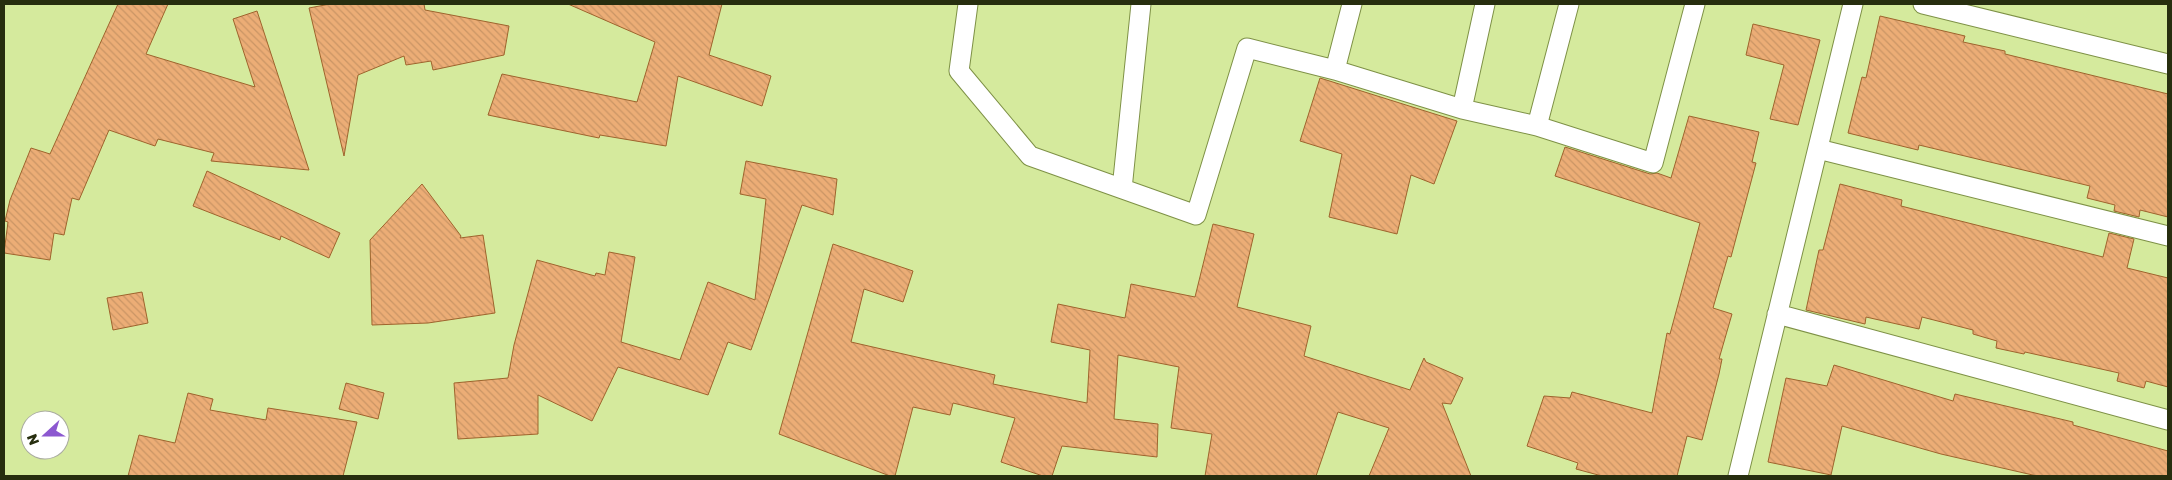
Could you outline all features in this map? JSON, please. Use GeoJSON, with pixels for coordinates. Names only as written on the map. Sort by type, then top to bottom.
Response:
{"type":"FeatureCollection","features":[{"type":"Feature","properties":{"kind":"lane"},"geometry":{"type":"LineString","coordinates":[[968,4],[959,71],[1030,156],[1196,216],[1247,48],[1335,70],[1462,108],[1537,126],[1654,163],[1695,4]]}},
{"type":"Feature","properties":{"kind":"lane"},"geometry":{"type":"LineString","coordinates":[[1122,189],[1141,4]]}},
{"type":"Feature","properties":{"kind":"lane"},"geometry":{"type":"LineString","coordinates":[[1335,70],[1352,4]]}},
{"type":"Feature","properties":{"kind":"lane"},"geometry":{"type":"LineString","coordinates":[[1462,108],[1485,4]]}},
{"type":"Feature","properties":{"kind":"lane"},"geometry":{"type":"LineString","coordinates":[[1537,126],[1569,4]]}},
{"type":"Feature","properties":{"kind":"lane"},"geometry":{"type":"LineString","coordinates":[[1738,476],[1853,4]]}},
{"type":"Feature","properties":{"kind":"lane"},"geometry":{"type":"LineString","coordinates":[[1923,4],[2168,64]]}},
{"type":"Feature","properties":{"kind":"lane"},"geometry":{"type":"LineString","coordinates":[[1818,149],[2168,236]]}},
{"type":"Feature","properties":{"kind":"lane"},"geometry":{"type":"LineString","coordinates":[[1778,314],[2168,420]]}},
{"type":"Feature","properties":{"kind":"building"},"geometry":{"type":"Polygon","coordinates":[[[118,4],[168,4],[146,54],[255,87],[233,19],[257,11],[309,170],[211,161],[214,153],[158,139],[155,146],[109,130],[79,200],[72,198],[64,235],[54,233],[50,260],[4,253],[8,222],[5,221],[10,200],[31,148],[50,154],[118,4]]]}},
{"type":"Feature","properties":{"kind":"building"},"geometry":{"type":"Polygon","coordinates":[[[330,4],[424,4],[425,10],[509,26],[504,55],[433,70],[431,61],[406,65],[404,56],[358,75],[344,156],[309,8],[330,4]]]}},
{"type":"Feature","properties":{"kind":"building"},"geometry":{"type":"Polygon","coordinates":[[[568,4],[722,4],[709,55],[771,76],[762,106],[678,76],[666,146],[600,135],[599,138],[488,115],[502,74],[637,102],[655,42],[568,4]]]}},
{"type":"Feature","properties":{"kind":"building"},"geometry":{"type":"Polygon","coordinates":[[[1880,16],[1965,36],[1963,42],[2005,51],[2005,54],[2168,94],[2168,217],[2140,210],[2139,217],[2114,211],[2115,205],[2087,198],[2090,186],[1919,145],[1918,150],[1848,133],[1862,77],[1866,78],[1880,16]]]}},
{"type":"Feature","properties":{"kind":"building"},"geometry":{"type":"Polygon","coordinates":[[[1753,24],[1820,40],[1798,125],[1770,119],[1784,65],[1746,55],[1753,24]]]}},
{"type":"Feature","properties":{"kind":"building"},"geometry":{"type":"Polygon","coordinates":[[[1320,78],[1457,121],[1434,184],[1411,175],[1397,234],[1329,217],[1342,154],[1300,141],[1320,78]]]}},
{"type":"Feature","properties":{"kind":"building"},"geometry":{"type":"Polygon","coordinates":[[[1689,116],[1759,132],[1752,162],[1756,163],[1731,257],[1728,256],[1713,308],[1732,314],[1719,359],[1722,359],[1719,374],[1702,440],[1687,436],[1677,476],[1602,476],[1576,469],[1578,463],[1527,446],[1544,396],[1570,398],[1572,392],[1652,413],[1667,333],[1670,334],[1700,223],[1555,176],[1565,147],[1650,174],[1657,173],[1671,178],[1689,116]]]}},
{"type":"Feature","properties":{"kind":"building"},"geometry":{"type":"Polygon","coordinates":[[[746,161],[837,179],[833,215],[802,205],[751,350],[728,342],[708,395],[618,367],[592,421],[538,395],[538,434],[458,439],[454,383],[508,378],[514,345],[537,260],[595,276],[596,273],[605,275],[609,252],[635,257],[621,342],[680,360],[708,282],[755,300],[766,199],[740,194],[746,161]]]}},
{"type":"Feature","properties":{"kind":"building"},"geometry":{"type":"Polygon","coordinates":[[[207,171],[340,233],[329,258],[281,236],[280,240],[193,206],[207,171]]]}},
{"type":"Feature","properties":{"kind":"building"},"geometry":{"type":"Polygon","coordinates":[[[422,184],[461,236],[460,238],[483,235],[495,313],[428,323],[372,325],[370,240],[422,184]]]}},
{"type":"Feature","properties":{"kind":"building"},"geometry":{"type":"Polygon","coordinates":[[[1840,184],[1902,200],[1901,206],[2103,257],[2109,233],[2134,239],[2127,268],[2168,278],[2168,387],[2146,381],[2144,388],[2117,381],[2119,373],[2025,352],[2024,354],[1996,348],[1997,341],[1973,334],[1973,330],[1922,317],[1919,329],[1866,317],[1865,324],[1806,310],[1819,250],[1823,250],[1840,184]]]}},
{"type":"Feature","properties":{"kind":"building"},"geometry":{"type":"Polygon","coordinates":[[[1213,224],[1254,234],[1237,307],[1311,326],[1304,356],[1410,390],[1424,358],[1426,362],[1463,378],[1451,404],[1442,403],[1471,476],[1369,476],[1389,428],[1338,412],[1316,476],[1205,476],[1212,434],[1171,428],[1179,367],[1118,355],[1114,419],[1158,424],[1157,457],[1062,446],[1052,476],[1043,476],[1001,462],[1015,418],[953,403],[950,415],[913,407],[895,476],[890,476],[779,434],[833,244],[913,271],[903,302],[864,289],[851,342],[995,375],[993,384],[1087,403],[1090,350],[1051,342],[1058,304],[1125,318],[1131,284],[1195,297],[1213,224]]]}},
{"type":"Feature","properties":{"kind":"building"},"geometry":{"type":"Polygon","coordinates":[[[142,292],[148,323],[113,330],[107,298],[142,292]]]}},
{"type":"Feature","properties":{"kind":"building"},"geometry":{"type":"Polygon","coordinates":[[[1834,365],[1953,401],[1955,394],[2073,422],[2073,425],[2168,451],[2168,476],[2037,476],[1941,454],[1842,426],[1831,475],[1768,462],[1786,378],[1827,386],[1834,365]]]}},
{"type":"Feature","properties":{"kind":"building"},"geometry":{"type":"Polygon","coordinates":[[[346,383],[384,393],[378,419],[339,409],[346,383]]]}},
{"type":"Feature","properties":{"kind":"building"},"geometry":{"type":"Polygon","coordinates":[[[188,393],[213,399],[210,410],[266,420],[268,408],[357,422],[343,476],[128,476],[139,435],[175,443],[188,393]]]}}]}
